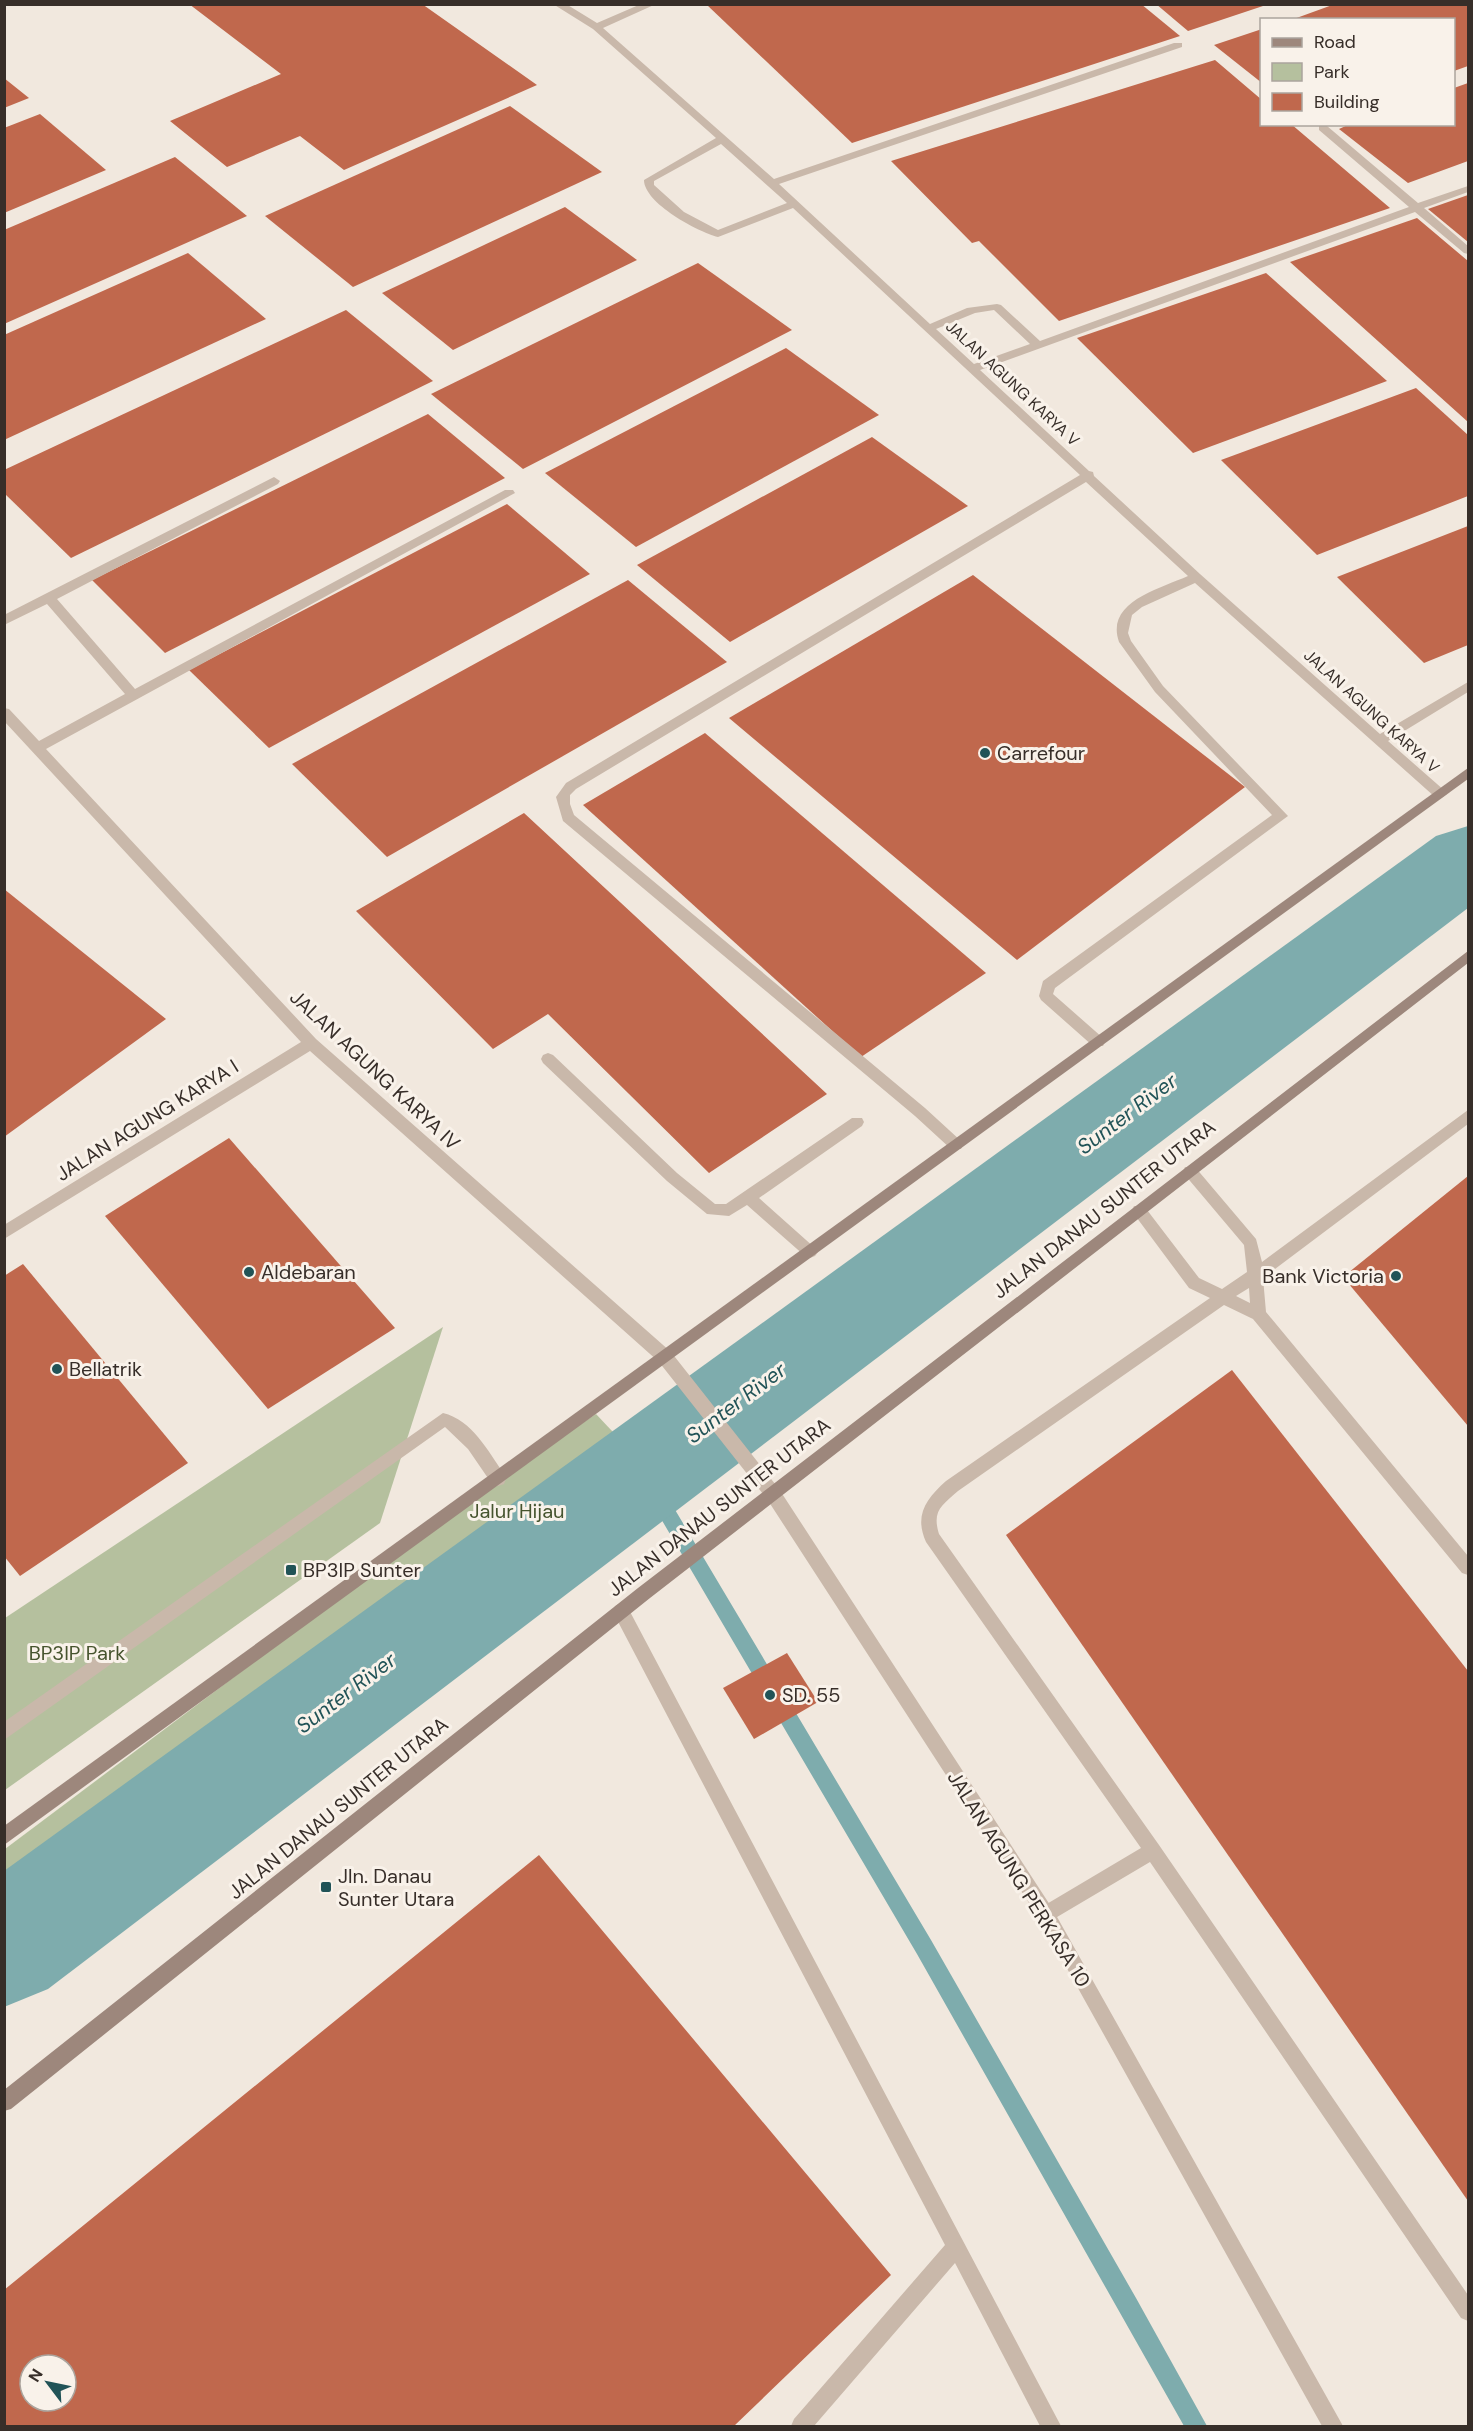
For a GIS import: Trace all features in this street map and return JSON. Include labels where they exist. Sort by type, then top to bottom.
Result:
[{"type":"main road","points":[[4,1838],[1468,773]]},
{"type":"main road","name":"JALAN DANAU SUNTER UTARA","points":[[4,2102],[621,1611],[1468,956]]},
{"type":"street","name":"JALAN AGUNG KARYA V","points":[[558,4],[596,27],[772,183],[1089,475],[1196,577],[1440,794]]},
{"type":"street","points":[[596,27],[651,4]]},
{"type":"street","points":[[772,183],[1178,45]]},
{"type":"street","points":[[1323,128],[1468,251]]},
{"type":"street","points":[[722,139],[649,180],[649,185],[658,199],[707,231],[718,234],[794,204]]},
{"type":"street","points":[[972,369],[1468,189]]},
{"type":"street","points":[[929,328],[978,309],[997,307],[1002,309],[1038,345]]},
{"type":"street","points":[[956,1145],[920,1112],[568,818],[561,799],[564,791],[571,786],[1089,475]]},
{"type":"street","points":[[4,621],[274,481]]},
{"type":"street","points":[[38,747],[509,493]]},
{"type":"street","points":[[1098,1042],[1046,996],[1048,985],[1281,816],[1159,689],[1125,642],[1122,633],[1126,613],[1138,604],[1196,577]]},
{"type":"street","points":[[50,599],[134,696]]},
{"type":"street","points":[[1380,740],[1468,686]]},
{"type":"street","name":"JALAN AGUNG KARYA IV","points":[[4,712],[311,1043],[665,1357]]},
{"type":"street","name":"JALAN AGUNG KARYA I","points":[[4,1233],[311,1043]]},
{"type":"street","points":[[548,1059],[672,1178],[711,1210],[729,1210],[857,1122]]},
{"type":"street","points":[[1468,1116],[1255,1275],[952,1486],[930,1506],[926,1520],[932,1537],[1153,1851],[1468,2310]]},
{"type":"street","points":[[1190,1171],[1251,1243],[1258,1314]]},
{"type":"street","points":[[748,1197],[810,1252]]},
{"type":"street","points":[[1140,1210],[1194,1283],[1258,1314],[1468,1568]]},
{"type":"street","name":"JALAN AGUNG PERKASA 10","points":[[665,1357],[773,1494],[1046,1914],[1333,2427]]},
{"type":"street","points":[[4,1732],[443,1420],[448,1420],[460,1430],[498,1479]]},
{"type":"street","points":[[621,1611],[1051,2427]]},
{"type":"street","points":[[1046,1914],[1153,1851]]},
{"type":"street","points":[[801,2427],[956,2248]]},
{"type":"green space","name":"BP3IP Park","points":[[443,1327],[380,1523],[5,1790],[5,1618]]},
{"type":"green space","name":"Jalur Hijau","points":[[596,1414],[643,1464],[5,1934],[5,1849],[498,1479]]},
{"type":"building","points":[[189,4],[422,4],[537,85],[344,170],[300,136],[227,167],[170,121],[281,74]]},
{"type":"building","points":[[1141,4],[1180,36],[852,143],[707,5]]},
{"type":"building","points":[[1156,4],[1266,4],[1266,5],[1188,31]]},
{"type":"building","points":[[1335,4],[1468,4],[1468,66],[1455,71],[1455,18],[1296,18]]},
{"type":"building","points":[[1260,30],[1260,81],[1214,45]]},
{"type":"building","points":[[1215,60],[1260,98],[1260,126],[1293,126],[1390,208],[1059,321],[979,241],[972,243],[891,161]]},
{"type":"building","points":[[4,78],[29,98],[4,108]]},
{"type":"building","points":[[1468,83],[1468,161],[1408,183],[1339,129],[1346,126],[1455,126],[1455,88]]},
{"type":"building","points":[[510,106],[602,172],[353,287],[265,216]]},
{"type":"building","points":[[40,114],[106,170],[4,213],[4,128]]},
{"type":"building","points":[[175,157],[247,216],[4,324],[4,230]]},
{"type":"building","points":[[1468,195],[1468,242],[1428,209]]},
{"type":"building","points":[[565,207],[637,260],[453,350],[382,293]]},
{"type":"building","points":[[1417,218],[1468,261],[1468,422],[1290,262]]},
{"type":"building","points":[[188,253],[266,319],[4,440],[4,335]]},
{"type":"building","points":[[698,263],[792,330],[523,469],[431,394]]},
{"type":"building","points":[[1266,273],[1387,381],[1193,453],[1077,338]]},
{"type":"building","points":[[346,310],[433,381],[71,558],[4,493],[4,470]]},
{"type":"building","points":[[786,348],[879,415],[636,547],[545,473]]},
{"type":"building","points":[[1416,388],[1468,435],[1468,496],[1317,555],[1221,460]]},
{"type":"building","points":[[428,414],[505,478],[165,653],[92,580]]},
{"type":"building","points":[[872,437],[968,506],[730,642],[637,565]]},
{"type":"building","points":[[507,504],[590,574],[269,748],[189,670]]},
{"type":"building","points":[[1468,526],[1468,645],[1424,663],[1337,577]]},
{"type":"building","name":"Carrefour","points":[[973,575],[1245,787],[1017,960],[729,718]]},
{"type":"building","points":[[628,580],[727,662],[387,857],[292,764]]},
{"type":"building","points":[[705,733],[986,973],[861,1057],[583,805]]},
{"type":"building","points":[[524,813],[827,1094],[709,1173],[548,1014],[493,1049],[356,911]]},
{"type":"building","points":[[4,889],[166,1019],[4,1137]]},
{"type":"building","name":"Aldebaran","points":[[229,1138],[395,1328],[268,1409],[105,1216]]},
{"type":"building","points":[[1468,1176],[1468,1426],[1343,1277]]},
{"type":"building","name":"Bellatrik","points":[[23,1264],[188,1463],[20,1576],[4,1556],[4,1276]]},
{"type":"building","points":[[1232,1370],[1468,1671],[1468,2201],[1006,1535]]},
{"type":"building","name":"SD. 55","points":[[787,1653],[818,1702],[754,1739],[723,1688]]},
{"type":"building","points":[[539,1855],[891,2275],[734,2426],[4,2426],[4,2290]]},
{"type":"waterway","name":"Sunter River","points":[[4,1946],[1468,860]]},
{"type":"waterway","points":[[643,1472],[924,1947],[1196,2426]]},
{"type":"place","name":"Carrefour","points":[[985,753]]},
{"type":"place","name":"Aldebaran","points":[[249,1272]]},
{"type":"place","name":"Bank Victoria","points":[[1396,1276]]},
{"type":"place","name":"Bellatrik","points":[[57,1369]]},
{"type":"place","name":"BP3IP Sunter","points":[[291,1570]]},
{"type":"place","name":"SD. 55","points":[[770,1695]]},
{"type":"place","name":"Jln. Danau Sunter Utara","points":[[326,1887]]}]
